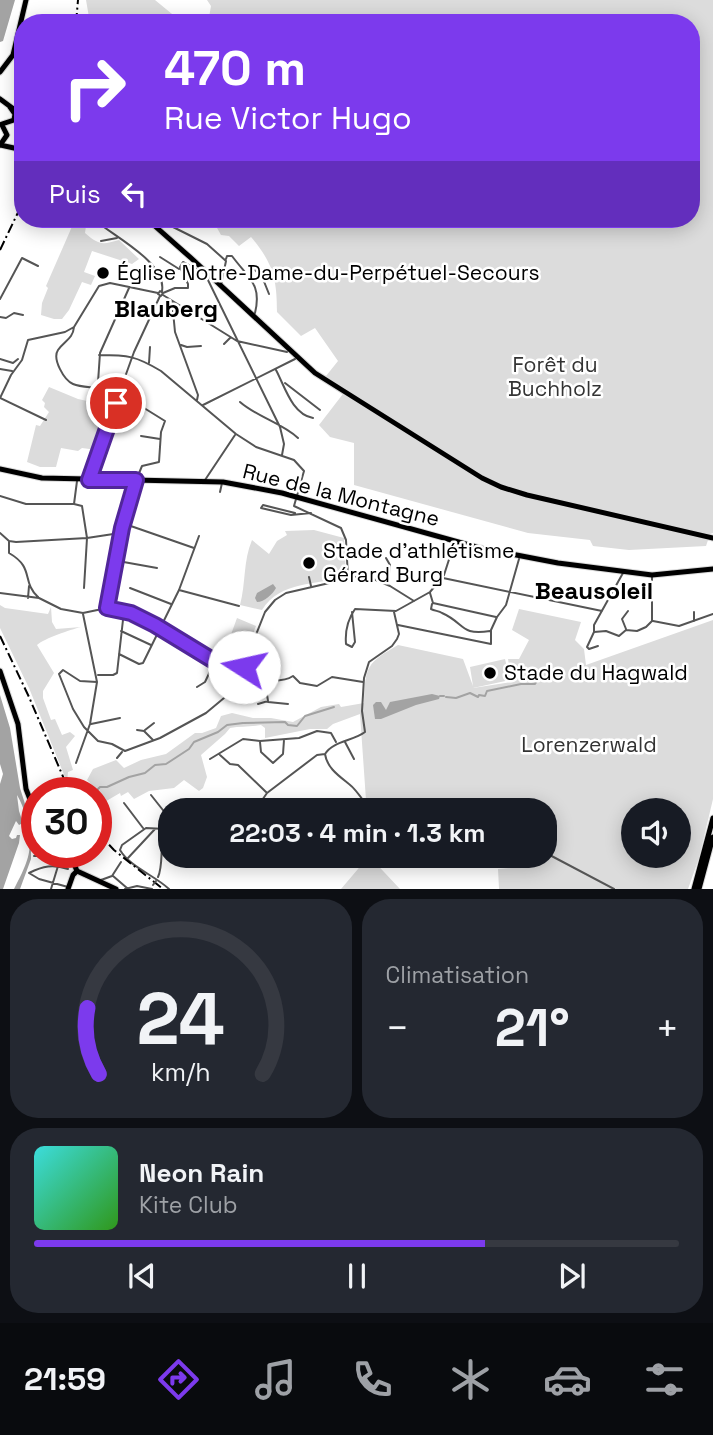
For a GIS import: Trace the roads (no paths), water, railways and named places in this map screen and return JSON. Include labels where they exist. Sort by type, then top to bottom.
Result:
[{"type":"main road","points":[[0,72],[14,51]]},
{"type":"main road","points":[[0,99],[13,107]]},
{"type":"main road","points":[[0,99],[14,114]]},
{"type":"main road","points":[[1,124],[11,146],[14,147]]},
{"type":"main road","points":[[0,145],[14,124]]},
{"type":"main road","points":[[158,228],[321,375],[482,478],[501,487],[713,539]]},
{"type":"main road","name":"Rue de la Montagne","points":[[0,469],[38,478],[223,482],[296,497],[519,556],[652,575],[713,569]]},
{"type":"main road","points":[[0,671],[20,730],[25,777]]},
{"type":"main road","points":[[697,889],[713,818]]},
{"type":"main road","points":[[697,889],[713,836]]},
{"type":"main road","points":[[68,888],[73,870],[116,889]]},
{"type":"street","points":[[89,480],[133,356],[161,294],[162,279],[158,271],[106,228]]},
{"type":"street","points":[[177,228],[207,244],[226,261]]},
{"type":"street","points":[[101,241],[118,237]]},
{"type":"street","points":[[220,285],[228,256],[233,256],[258,293],[254,315]]},
{"type":"street","points":[[160,257],[180,269],[188,285],[188,288],[178,288],[161,294]]},
{"type":"street","points":[[0,299],[22,258],[38,266]]},
{"type":"street","points":[[180,269],[183,262],[200,272],[207,272],[206,278],[280,427],[284,444],[282,456]]},
{"type":"street","points":[[252,267],[263,279],[268,294]]},
{"type":"street","points":[[250,279],[263,279]]},
{"type":"street","points":[[97,388],[70,383],[57,360],[57,351],[71,338],[74,327],[99,286],[110,283],[161,294],[237,341],[290,349]]},
{"type":"street","points":[[97,397],[99,355],[129,287]]},
{"type":"street","points":[[173,300],[173,319],[198,395],[197,401]]},
{"type":"street","points":[[0,317],[6,318],[14,313],[23,315]]},
{"type":"street","points":[[46,420],[0,398],[22,360],[26,341],[65,332],[74,327]]},
{"type":"street","points":[[224,344],[232,332]]},
{"type":"street","points":[[180,345],[201,346]]},
{"type":"street","points":[[149,363],[150,347]]},
{"type":"street","points":[[99,355],[133,356],[149,363],[236,434],[256,447],[294,460],[302,468],[303,476],[294,504],[296,508],[311,513],[343,531],[348,578]]},
{"type":"street","points":[[202,406],[299,356]]},
{"type":"street","points":[[0,359],[13,363],[19,359]]},
{"type":"street","points":[[0,369],[13,372]]},
{"type":"street","points":[[276,369],[295,407],[313,418]]},
{"type":"street","points":[[283,383],[320,410]]},
{"type":"street","points":[[107,608],[121,533],[136,480],[142,466],[159,461],[164,418],[119,395]]},
{"type":"street","points":[[240,402],[291,431],[298,438]]},
{"type":"street","points":[[204,481],[236,434]]},
{"type":"street","points":[[141,436],[161,439]]},
{"type":"street","points":[[74,505],[77,480]]},
{"type":"street","points":[[220,492],[223,482]]},
{"type":"street","points":[[0,496],[26,504],[82,506],[87,538],[84,588]]},
{"type":"street","points":[[298,514],[291,515],[261,508],[263,505],[298,514],[311,513]]},
{"type":"street","points":[[124,523],[194,548]]},
{"type":"street","points":[[0,533],[9,541],[87,538],[121,533]]},
{"type":"street","points":[[119,654],[142,664],[179,590],[199,536]]},
{"type":"street","points":[[9,541],[7,550],[23,564],[29,576],[28,598]]},
{"type":"street","points":[[352,612],[362,608],[394,612],[430,592],[442,578],[455,541]]},
{"type":"street","points":[[397,625],[491,644],[491,631],[506,605],[519,556]]},
{"type":"street","points":[[386,558],[390,565],[387,584]]},
{"type":"street","points":[[117,561],[157,568]]},
{"type":"street","points":[[598,646],[589,649],[587,647],[594,632],[594,625],[624,572]]},
{"type":"street","points":[[117,758],[122,751],[154,741],[200,716],[224,698],[233,688],[237,673],[241,671],[270,605],[286,593],[364,575],[387,584],[414,601]]},
{"type":"street","points":[[594,632],[601,631],[618,636],[626,630],[637,631],[646,627],[652,621],[652,575]]},
{"type":"street","points":[[309,578],[311,586]]},
{"type":"street","points":[[442,578],[602,611]]},
{"type":"street","points":[[29,585],[39,598],[61,609],[83,613],[107,608],[124,611],[161,628],[214,662],[237,673]]},
{"type":"street","points":[[130,589],[172,604]]},
{"type":"street","points":[[179,590],[239,606]]},
{"type":"street","points":[[28,593],[33,592]]},
{"type":"street","points":[[430,592],[433,603],[431,609],[443,613],[469,632],[491,631]]},
{"type":"street","points":[[0,593],[39,598]]},
{"type":"street","points":[[433,603],[497,617]]},
{"type":"street","points":[[97,675],[116,675],[124,611]]},
{"type":"street","points":[[626,630],[622,619],[628,611]]},
{"type":"street","points":[[352,612],[355,642],[348,647],[345,640],[352,612]]},
{"type":"street","points":[[264,798],[317,755],[325,754],[336,744],[362,735],[366,729],[362,711],[363,682],[369,662],[395,643],[399,634],[394,612]]},
{"type":"street","points":[[694,612],[694,622]]},
{"type":"street","points":[[76,763],[88,732],[97,682],[83,613]]},
{"type":"street","points":[[652,621],[675,626],[713,614]]},
{"type":"street","points":[[121,631],[152,646]]},
{"type":"street","points":[[198,687],[205,682],[214,662]]},
{"type":"street","points":[[97,682],[80,681],[63,670],[59,674],[73,709],[88,732],[98,741],[116,745],[122,751]]},
{"type":"street","points":[[241,671],[245,677],[265,681],[271,678],[285,680],[293,676],[300,683],[317,686],[332,677],[363,682]]},
{"type":"street","points":[[265,681],[268,701]]},
{"type":"street","points":[[258,704],[268,701],[273,704],[288,704]]},
{"type":"street","points":[[90,724],[120,718]]},
{"type":"street","points":[[144,731],[154,723]]},
{"type":"street","points":[[137,730],[144,731],[154,741]]},
{"type":"street","points":[[210,759],[240,740],[299,738],[324,731],[331,733],[336,744]]},
{"type":"street","points":[[247,734],[247,740]]},
{"type":"street","points":[[260,741],[261,752],[273,763],[283,754],[284,739]]},
{"type":"street","points":[[345,742],[354,759]]},
{"type":"street","points":[[219,754],[230,764],[238,765],[267,793]]},
{"type":"street","points":[[325,754],[326,760],[340,779],[351,784],[361,798]]},
{"type":"street","points":[[150,795],[158,805]]},
{"type":"street","points":[[124,803],[144,829]]},
{"type":"street","points":[[156,828],[144,829],[120,847],[120,852],[169,889]]},
{"type":"street","points":[[128,859],[156,828]]},
{"type":"street","points":[[557,859],[614,889]]},
{"type":"street","points":[[100,881],[112,876],[121,862]]},
{"type":"street","points":[[38,868],[29,873],[68,888]]},
{"type":"street","points":[[51,889],[58,868]]},
{"type":"street","points":[[66,868],[73,870]]},
{"type":"street","points":[[112,876],[126,888],[152,888],[162,868]]},
{"type":"waterway","points":[[446,697],[456,698],[470,693],[478,697],[485,696],[487,691],[535,684],[538,679]]},
{"type":"waterway","points":[[244,723],[285,722],[297,726],[305,716],[334,707]]},
{"type":"waterway","points":[[112,785],[145,773],[155,765],[166,764],[189,749],[194,742],[218,732],[227,725],[243,723]]},
{"type":"railway","points":[[77,14],[78,0]]},
{"type":"railway","points":[[0,250],[14,221]]},
{"type":"railway","points":[[0,636],[63,777]]},
{"type":"railway","points":[[112,848],[163,889]]},
{"type":"place","name":"Église Notre-Dame-du-Perpétuel-Secours","points":[[103,273]]},
{"type":"place","name":"Stade d'athlétisme Gérard Burg","points":[[309,563]]},
{"type":"place","name":"Stade du Hagwald","points":[[490,673]]},
{"type":"district","name":"Blauberg","points":[[166,309]]},
{"type":"district","name":"Beausoleil","points":[[594,591]]},
{"type":"park label","name":"Forêt du Buchholz","points":[[555,377]]},
{"type":"park label","name":"Lorenzerwald","points":[[589,745]]}]
